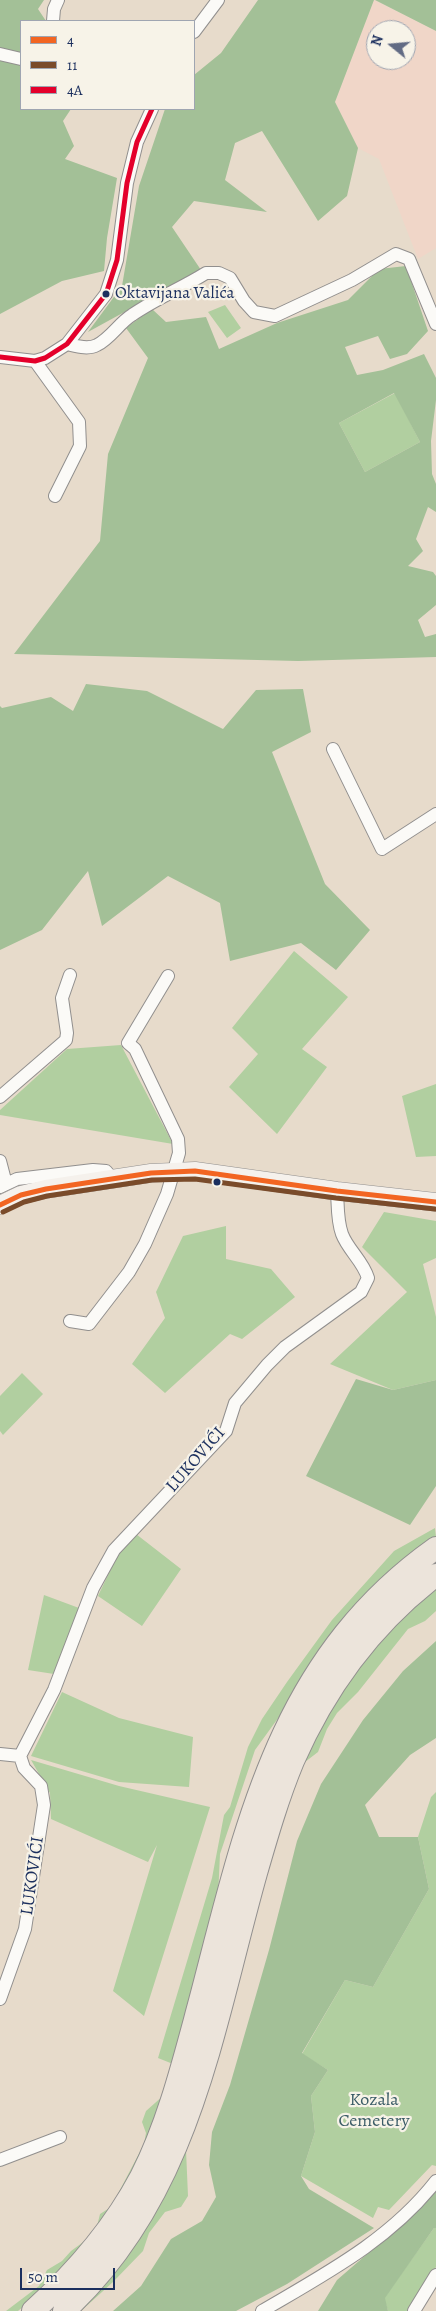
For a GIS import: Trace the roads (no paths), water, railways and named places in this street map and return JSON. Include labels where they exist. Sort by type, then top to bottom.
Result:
[{"type":"highway","points":[[33,2311],[71,2274],[110,2227],[141,2176],[154,2148],[170,2106],[251,1816],[282,1734],[304,1692],[339,1641],[384,1592],[436,1548]]},
{"type":"highway","points":[[64,2311],[95,2280],[130,2235],[149,2205],[180,2140],[202,2070],[273,1816],[305,1736],[335,1684],[368,1640],[407,1599],[436,1575]]},
{"type":"main road","points":[[0,1205],[21,1195],[172,1171],[222,1174],[337,1192],[436,1202]]},
{"type":"street","points":[[54,20],[54,9],[58,0]]},
{"type":"street","points":[[195,31],[218,0]]},
{"type":"street","points":[[0,54],[20,59]]},
{"type":"street","points":[[0,357],[35,361],[45,358],[67,344],[98,307],[106,294],[117,260],[127,183],[137,142],[152,110]]},
{"type":"street","points":[[67,344],[81,347],[95,346],[107,338],[132,315],[206,273],[219,272],[230,278],[244,302],[254,312],[275,316],[352,280],[396,254],[409,259],[436,324]]},
{"type":"street","points":[[35,361],[79,422],[80,446],[55,496]]},
{"type":"street","points":[[333,749],[382,849],[436,814]]},
{"type":"street","points":[[0,1097],[66,1040],[67,1033],[62,998],[70,975]]},
{"type":"street","points":[[70,1321],[89,1324],[129,1272],[158,1216],[179,1153],[178,1139],[135,1049],[128,1043],[168,976]]},
{"type":"street","points":[[0,1161],[3,1185],[17,1179],[93,1170],[103,1170],[113,1179]]},
{"type":"street","name":"LUKOVIĆI","points":[[0,1999],[25,1929],[44,1806],[41,1786],[24,1768],[20,1756],[54,1690],[93,1588],[114,1550],[226,1431],[234,1403],[267,1365],[285,1347],[361,1292],[368,1278],[364,1267],[342,1235],[338,1214],[337,1192]]},
{"type":"street","points":[[0,1754],[20,1756]]},
{"type":"street","points":[[0,2160],[60,2137]]},
{"type":"street","points":[[262,2311],[318,2278],[390,2230],[411,2212],[436,2181]]},
{"type":"street","points":[[414,2311],[436,2275]]},
{"type":"place","name":"Oktavijana Valića","points":[[106,294]]},
{"type":"park label","name":"Kozala Cemetery","points":[[374,2111]]}]
